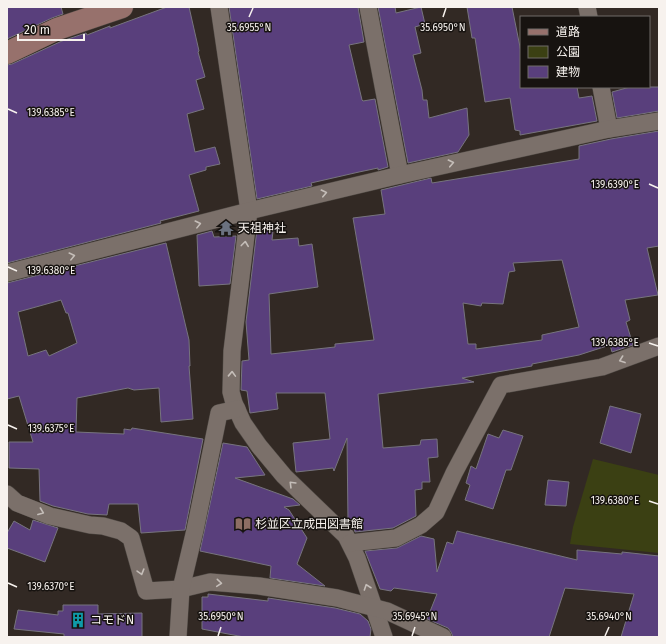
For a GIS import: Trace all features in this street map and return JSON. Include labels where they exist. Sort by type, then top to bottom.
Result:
[{"type":"main road","points":[[7,53],[57,28],[122,7]]},
{"type":"street","points":[[219,7],[249,211],[232,351],[231,392],[243,423],[259,446],[310,503],[346,536],[357,558],[384,637]]},
{"type":"street","points":[[368,7],[400,175]]},
{"type":"street","points":[[601,88],[609,129]]},
{"type":"street","points":[[7,273],[249,211],[400,175],[609,129],[659,121]]},
{"type":"street","points":[[350,544],[396,538],[421,526],[436,512],[454,473],[500,385],[602,367],[659,346]]},
{"type":"street","points":[[178,637],[181,589],[195,530],[219,413],[237,409]]},
{"type":"street","points":[[7,494],[17,503],[50,516],[121,531],[131,538],[146,591],[181,589],[210,582],[259,586],[337,598],[386,611],[443,637]]},
{"type":"green space","points":[[593,459],[659,475],[659,553],[570,544],[573,527]]},
{"type":"building","points":[[7,7],[61,7],[63,14],[7,39]]},
{"type":"building","points":[[167,7],[189,7],[198,52],[205,77],[196,80],[204,109],[187,114],[195,152],[215,147],[220,164],[206,167],[206,170],[189,175],[199,211],[160,221],[161,223],[7,263],[7,65],[62,41],[86,33],[87,35],[110,26],[110,28]]},
{"type":"building","points":[[229,7],[358,7],[364,42],[349,45],[362,100],[375,99],[388,167],[311,183],[312,186],[257,199]]},
{"type":"building","points":[[378,7],[395,7],[396,13],[421,7],[425,24],[415,27],[421,53],[413,55],[423,100],[427,100],[429,118],[467,108],[469,135],[458,152],[408,163]]},
{"type":"building","points":[[467,7],[512,7],[520,47],[520,88],[577,88],[579,98],[592,96],[597,121],[520,135],[520,131],[515,130],[510,98],[485,102],[475,38],[472,38]]},
{"type":"building","points":[[659,87],[659,111],[617,118],[612,92],[626,88]]},
{"type":"building","points":[[659,131],[659,246],[647,248],[658,295],[625,300],[630,320],[626,322],[633,345],[612,352],[610,345],[579,355],[532,364],[532,366],[462,378],[474,382],[378,394],[383,448],[420,445],[421,440],[437,439],[438,457],[428,458],[430,482],[422,482],[422,489],[415,490],[416,516],[393,528],[355,532],[353,524],[348,522],[347,438],[334,471],[333,468],[296,472],[293,443],[330,439],[325,393],[276,393],[278,409],[250,413],[247,391],[241,390],[242,361],[249,360],[246,322],[257,229],[273,231],[272,240],[298,238],[299,246],[312,244],[318,287],[269,294],[271,354],[335,347],[335,344],[374,340],[353,218],[385,214],[381,190],[431,178],[432,183],[579,159],[579,146]],"holes":[[[562,260],[579,327],[542,335],[542,340],[476,349],[476,344],[468,344],[463,303],[481,306],[482,303],[503,304],[509,272],[515,271],[513,263]]]},
{"type":"building","points":[[212,231],[214,237],[236,236],[230,284],[199,286],[197,235]]},
{"type":"building","points":[[166,243],[189,340],[189,366],[193,419],[161,422],[159,388],[134,390],[128,388],[77,398],[76,432],[124,434],[124,429],[131,430],[132,428],[203,439],[185,530],[141,533],[138,504],[109,504],[107,515],[88,514],[53,506],[40,501],[39,469],[9,468],[9,442],[33,442],[19,396],[7,399],[7,283]],"holes":[[[61,300],[66,313],[68,313],[77,343],[49,356],[46,350],[28,356],[18,312]]]},
{"type":"building","points":[[610,406],[641,414],[631,453],[600,443]]},
{"type":"building","points":[[503,430],[523,436],[511,470],[506,470],[493,509],[465,500],[470,485],[466,483],[471,466],[476,469],[488,434],[499,438]]},
{"type":"building","points":[[223,443],[247,447],[265,475],[235,478],[293,499],[300,505],[284,507],[289,510],[307,538],[297,564],[325,586],[270,578],[271,566],[200,551]]},
{"type":"building","points":[[548,480],[569,482],[566,506],[545,505]]},
{"type":"building","points":[[33,520],[58,528],[45,562],[7,548],[7,533],[14,521],[30,530]]},
{"type":"building","points":[[457,531],[577,560],[577,550],[622,554],[622,552],[659,556],[659,637],[621,637],[634,594],[565,588],[549,637],[453,637],[448,628],[427,619],[437,594],[394,588],[391,591],[380,589],[365,551],[397,548],[421,536],[434,539],[437,572],[447,542],[453,544]]},
{"type":"building","points":[[208,594],[268,601],[268,598],[335,608],[360,614],[368,621],[371,629],[370,637],[244,637],[202,629],[202,597],[208,597]]},
{"type":"building","points":[[63,605],[98,605],[98,614],[142,613],[142,637],[64,637],[64,634],[14,629],[18,610],[58,615],[58,611],[63,611]]},
{"type":"place","name":"天祖神社","points":[[226,228]]},
{"type":"place","name":"杉並区立成田図書館","points":[[243,524]]},
{"type":"place","name":"コモドN","points":[[78,620]]}]
